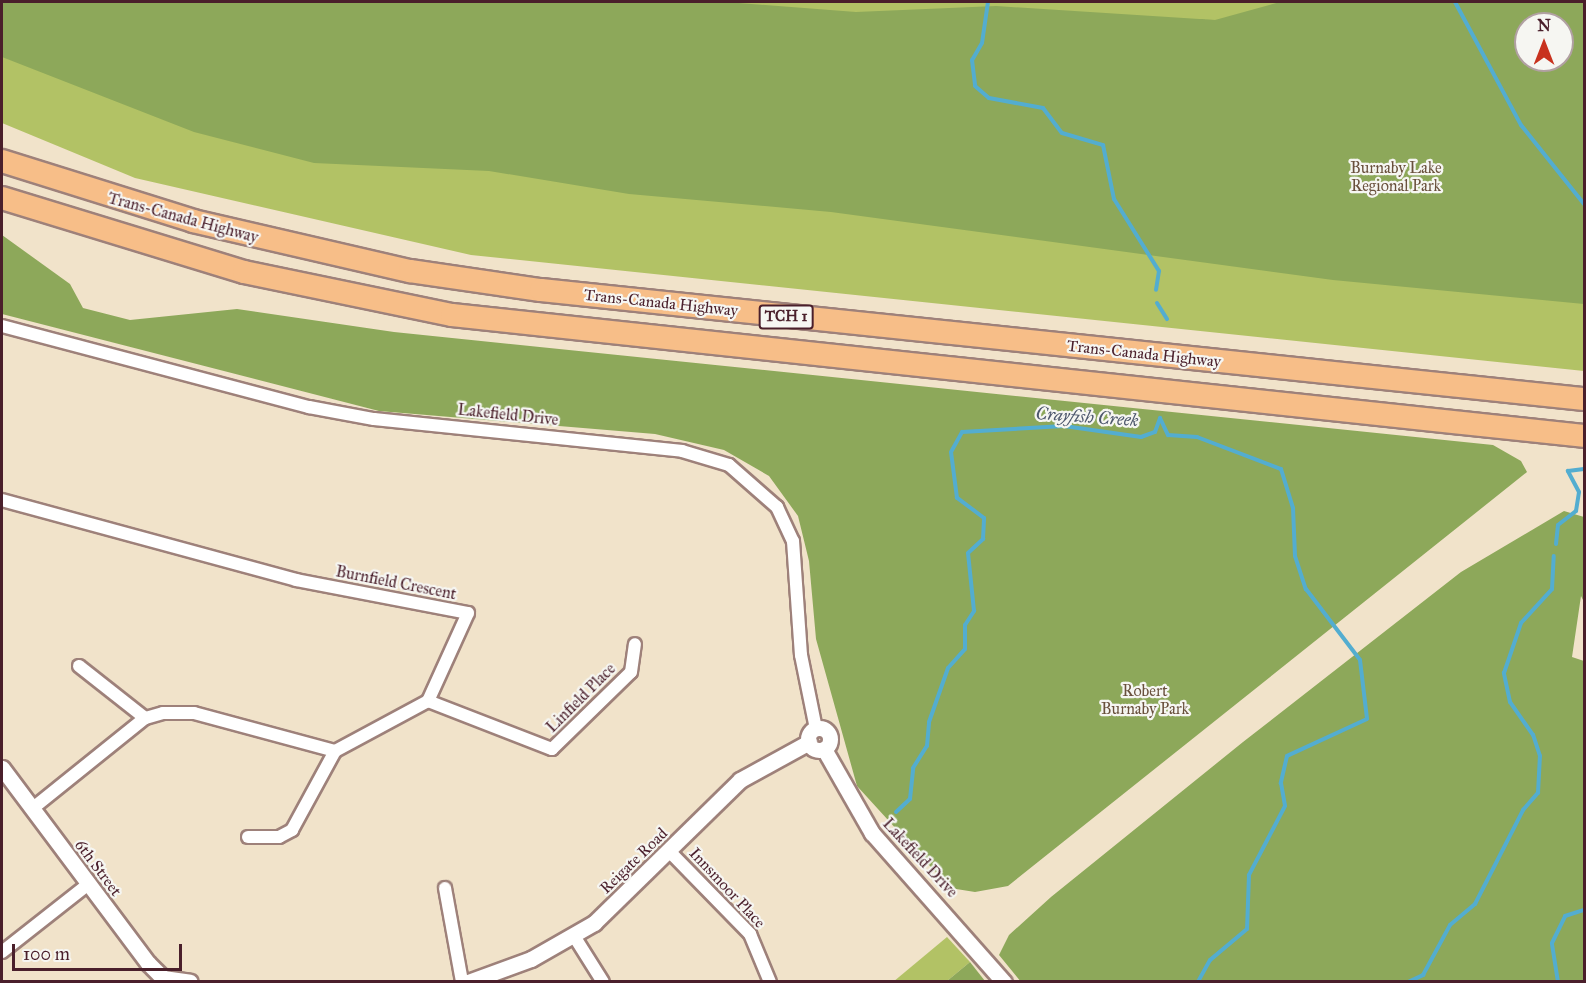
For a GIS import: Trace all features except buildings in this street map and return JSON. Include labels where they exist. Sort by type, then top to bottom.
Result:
[{"type":"highway","name":"Trans-Canada Highway","points":[[2,161],[95,194],[262,240],[540,291],[1584,399]]},
{"type":"highway","name":"Trans-Canada Highway","points":[[2,198],[244,272],[452,315],[1584,436]]},
{"type":"street","name":"Lakefield Drive","points":[[2,326],[309,407],[374,419],[682,452],[729,465],[777,507],[793,541],[801,655],[812,735],[824,748],[865,825],[1004,981]]},
{"type":"street","name":"Burnfield Crescent","points":[[2,500],[296,580],[468,613],[428,701]]},
{"type":"street","name":"Linfield Place","points":[[428,701],[552,749],[631,672],[635,644]]},
{"type":"street","points":[[79,666],[145,718]]},
{"type":"street","points":[[248,837],[279,837],[292,830],[335,751],[428,701]]},
{"type":"street","points":[[33,808],[145,718],[194,713],[335,751]]},
{"type":"street","name":"Reigate Road","points":[[468,981],[531,959],[574,936],[670,852],[740,780],[812,735]]},
{"type":"street","name":"6th Street","points":[[2,768],[87,885],[160,976],[173,981]]},
{"type":"street","name":"Innsmoor Place","points":[[670,852],[750,934],[770,981]]},
{"type":"street","points":[[2,952],[87,885]]},
{"type":"street","points":[[445,888],[462,981]]},
{"type":"street","points":[[574,936],[603,981]]},
{"type":"street","points":[[173,981],[190,981]]},
{"type":"green space","name":"Burnaby Lake Regional Park","points":[[2,2],[1584,2],[1584,371],[471,255],[135,178],[2,123]]},
{"type":"green space","name":"Burnaby Lake Regional Park","points":[[2,2],[726,2],[856,12],[996,6],[1215,20],[1280,2],[1584,2],[1584,304],[1333,280],[831,212],[629,194],[489,171],[314,163],[194,132],[2,57]]},
{"type":"green space","name":"Robert Burnaby Park","points":[[2,235],[70,284],[83,308],[130,320],[237,309],[394,332],[1493,445],[1521,461],[1527,472],[1008,886],[975,892],[950,888],[857,786],[816,639],[809,561],[798,516],[769,476],[724,450],[655,434],[379,411],[2,314]]},
{"type":"green space","points":[[1564,511],[1584,517],[1584,602],[1581,596],[1572,657],[1584,661],[1584,981],[1021,982],[999,955],[1009,935],[1051,897],[1243,742],[1461,572]]},
{"type":"green space","points":[[947,937],[970,962],[947,981],[893,982]]},
{"type":"green space","points":[[970,962],[985,981],[947,981]]},
{"type":"waterway","name":"Crayfish Creek","points":[[988,2],[982,43],[972,60],[975,86],[989,98],[1043,108],[1062,133],[1103,145],[1114,199],[1159,271],[1156,290]]},
{"type":"waterway","points":[[1455,2],[1521,125],[1584,204]]},
{"type":"waterway","name":"Crayfish Creek","points":[[1157,303],[1167,319]]},
{"type":"waterway","points":[[1160,418],[1168,435],[1197,437],[1281,469],[1293,508],[1295,556],[1306,589],[1360,660],[1367,719],[1287,756],[1281,783],[1285,806],[1249,875],[1247,929],[1210,960],[1198,982]]},
{"type":"waterway","name":"Crayfish Creek","points":[[896,812],[910,799],[913,768],[927,746],[929,722],[948,668],[965,649],[965,625],[974,611],[968,553],[983,539],[984,518],[957,498],[951,452],[962,432],[1064,426],[1141,437],[1155,432],[1160,418]]},
{"type":"waterway","points":[[1556,544],[1558,525],[1576,511],[1579,492],[1568,471],[1584,469]]},
{"type":"waterway","points":[[1408,982],[1423,975],[1450,925],[1475,904],[1523,810],[1538,793],[1540,756],[1533,735],[1510,702],[1504,673],[1521,623],[1552,589],[1554,556]]},
{"type":"waterway","points":[[1558,982],[1552,943],[1565,916],[1584,910]]}]
